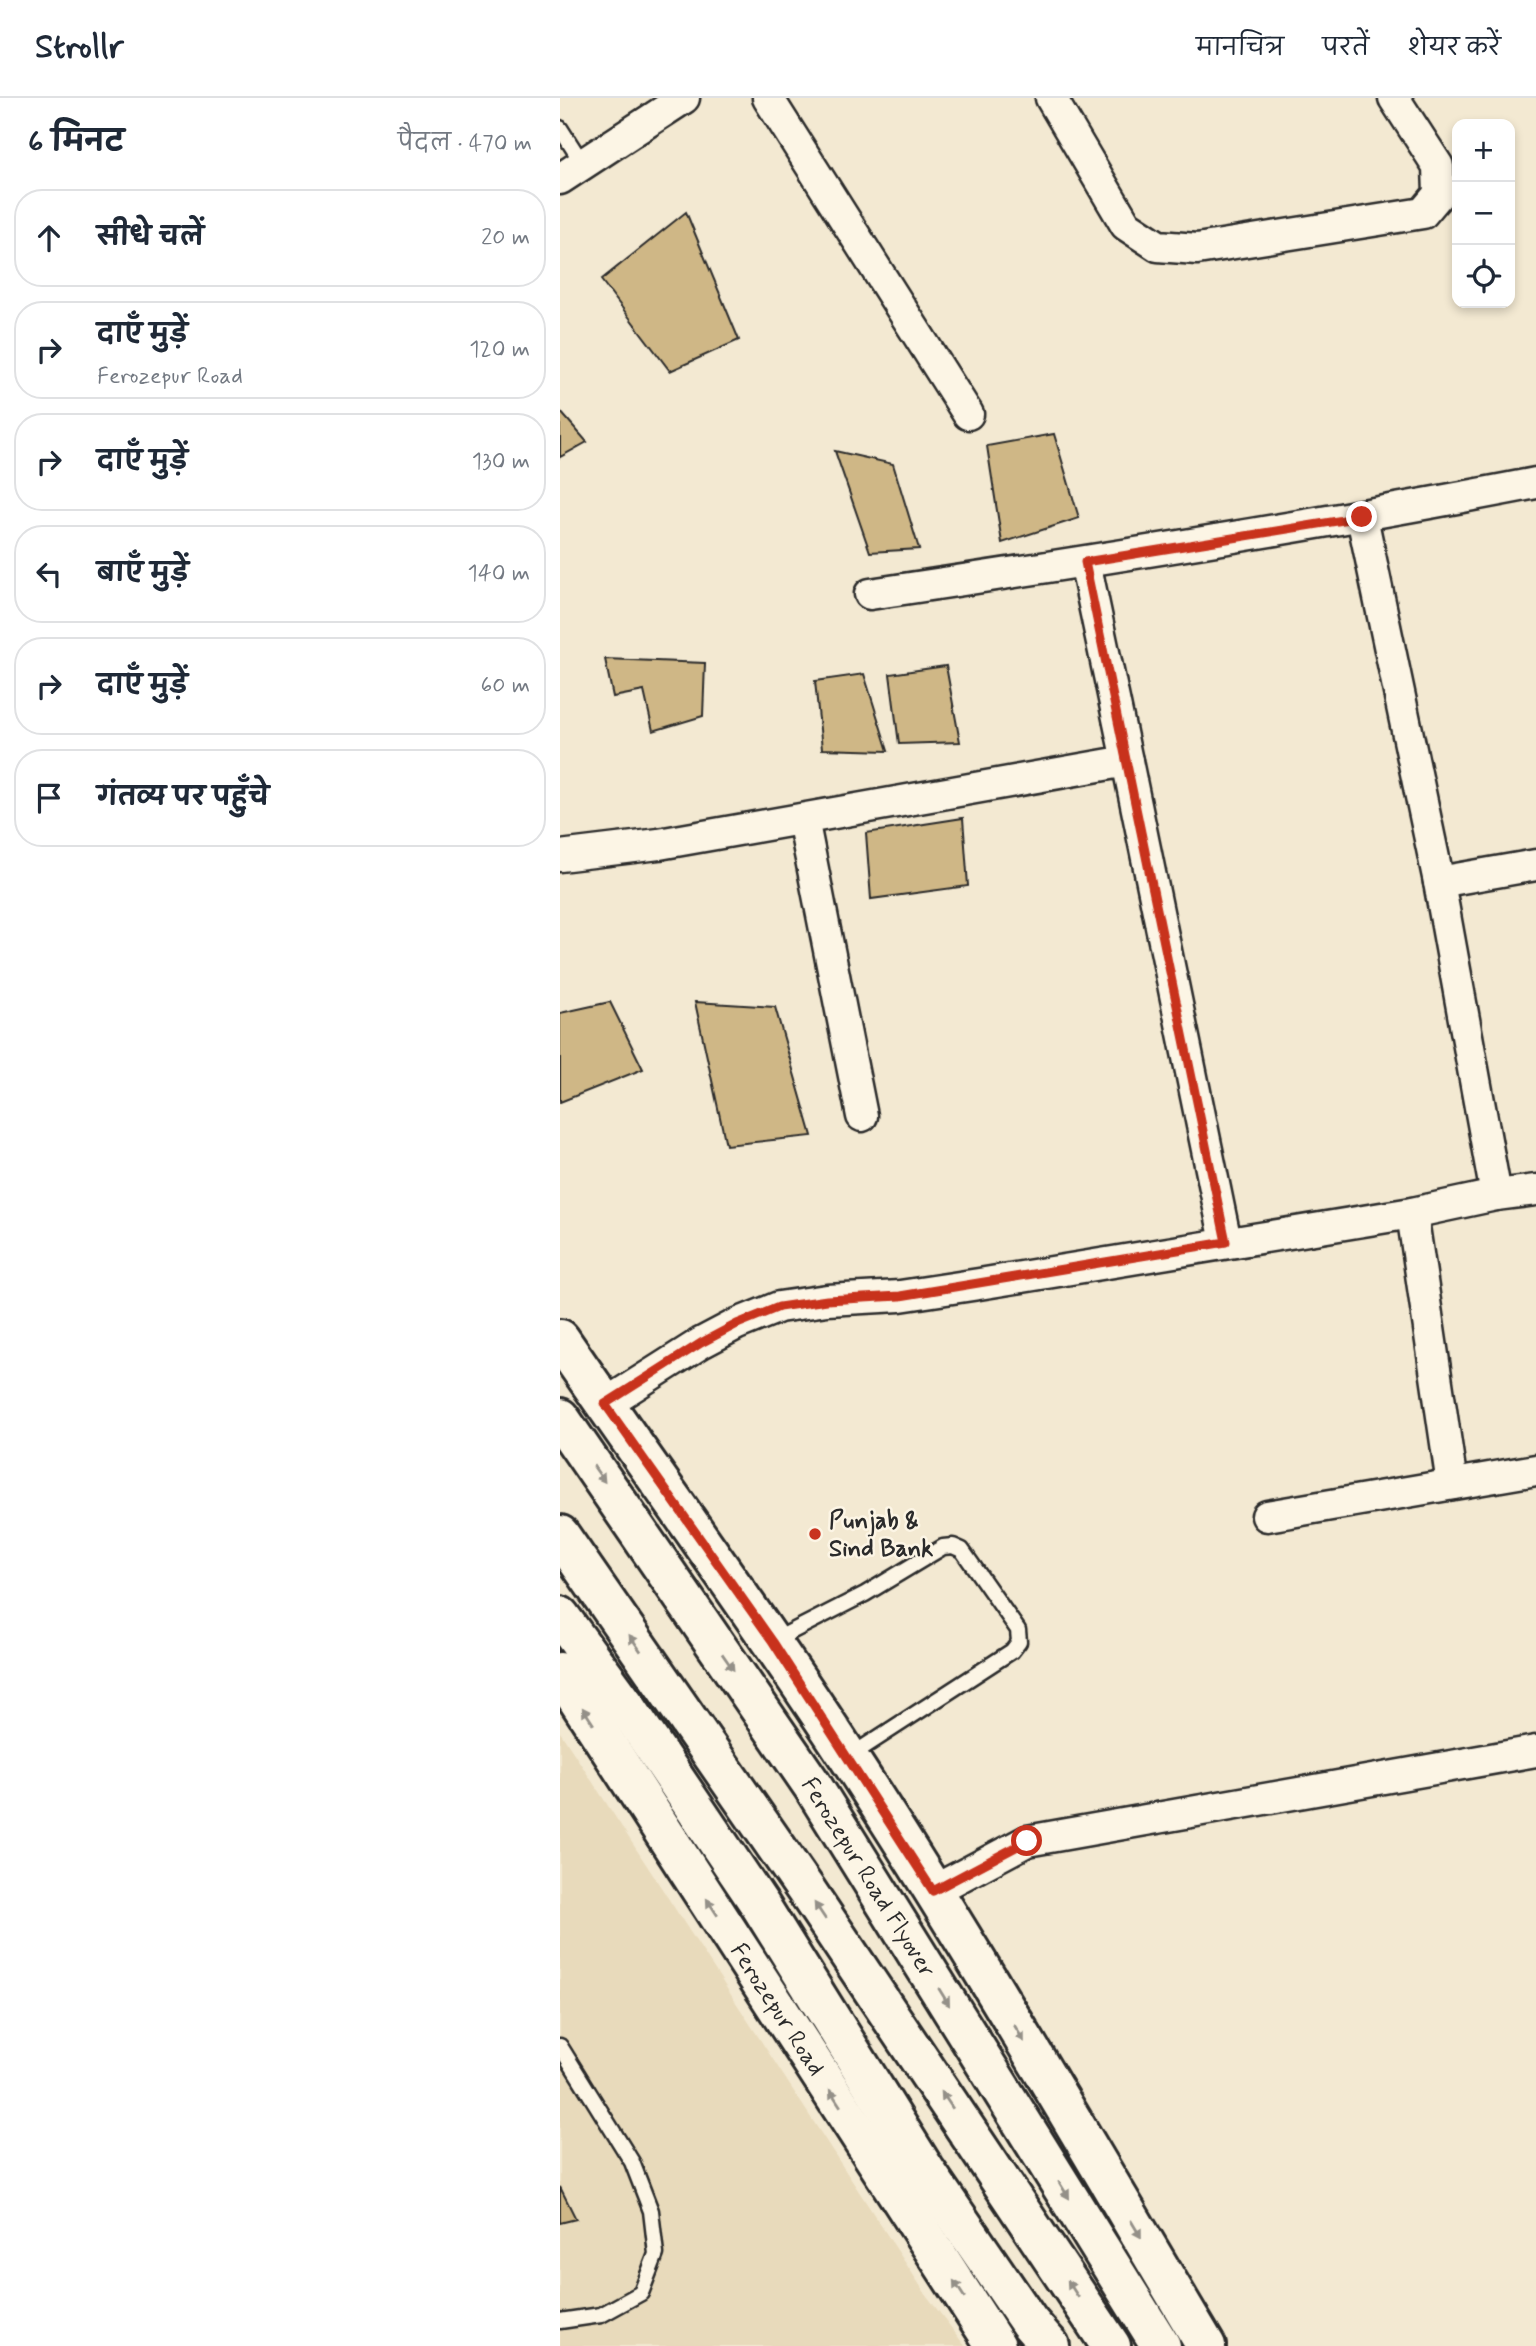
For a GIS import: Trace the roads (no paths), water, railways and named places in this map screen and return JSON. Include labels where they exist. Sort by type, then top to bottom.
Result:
[{"type":"main road","points":[[560,1339],[773,1642],[848,1757],[933,1891],[1206,2346]]},
{"type":"main road","name":"Ferozepur Road Flyover","points":[[560,1418],[812,1785],[1161,2346]]},
{"type":"main road","points":[[560,1535],[806,1890],[1111,2346]]},
{"type":"main road","points":[[560,1616],[628,1709],[760,1905],[925,2170],[1029,2322],[1050,2346]]},
{"type":"main road","name":"Ferozepur Road","points":[[560,1672],[996,2346]]},
{"type":"street","points":[[572,171],[684,98]]},
{"type":"street","points":[[768,98],[968,414]]},
{"type":"street","points":[[1051,98],[1126,225],[1158,246],[1197,249],[1423,213],[1439,194],[1438,166],[1394,98]]},
{"type":"street","points":[[870,594],[1362,517],[1536,483]]},
{"type":"street","points":[[1362,517],[1439,882],[1496,1195]]},
{"type":"street","points":[[1085,562],[1226,1242]]},
{"type":"street","points":[[560,856],[659,845],[1127,761]]},
{"type":"street","points":[[803,818],[862,1116]]},
{"type":"street","points":[[1439,882],[1536,865]]},
{"type":"street","points":[[605,1404],[701,1343],[737,1324],[779,1307],[827,1300],[900,1296],[1412,1213],[1496,1195],[1536,1190]]},
{"type":"street","points":[[1412,1213],[1452,1484]]},
{"type":"street","points":[[1267,1516],[1536,1470]]},
{"type":"street","points":[[933,1891],[1027,1841],[1536,1751]]},
{"type":"lane","points":[[560,128],[572,171]]},
{"type":"lane","points":[[773,1642],[865,1594],[943,1548],[953,1546],[961,1550],[1018,1630],[1019,1642],[1012,1651],[848,1757]]},
{"type":"lane","points":[[560,2046],[632,2162],[651,2211],[656,2254],[641,2293],[600,2315],[560,2320]]},
{"type":"place","name":"Punjab & Sind Bank","points":[[815,1534]]}]
